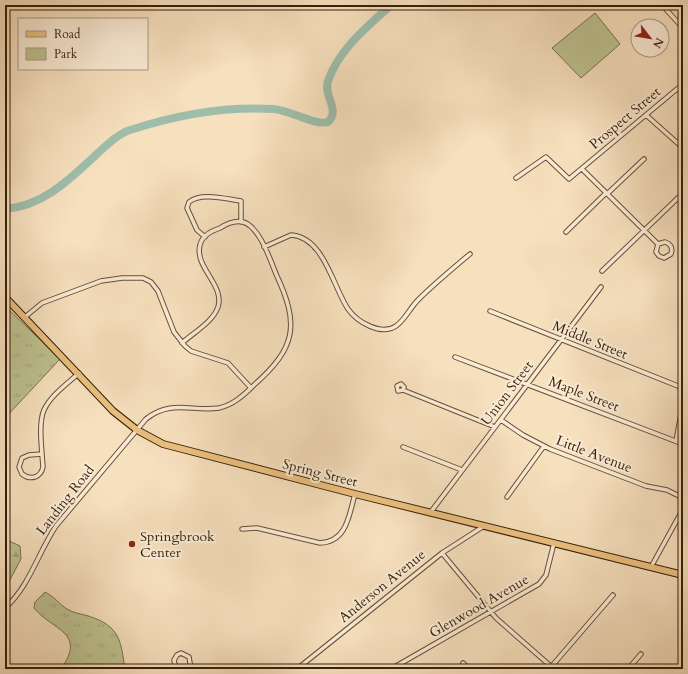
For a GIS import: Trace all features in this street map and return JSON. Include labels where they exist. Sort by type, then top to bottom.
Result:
[{"type":"main road","name":"Spring Street","points":[[5,297],[113,411],[137,430],[163,444],[430,513],[683,575]]},
{"type":"street","points":[[662,5],[683,28]]},
{"type":"street","name":"Prospect Street","points":[[516,178],[546,157],[569,179],[582,170],[683,84]]},
{"type":"street","points":[[646,115],[683,148]]},
{"type":"street","points":[[566,232],[644,160]]},
{"type":"street","points":[[582,170],[658,244]]},
{"type":"street","points":[[602,271],[683,193]]},
{"type":"street","points":[[182,343],[209,320],[218,307],[217,292],[200,255],[200,243],[212,231],[229,224],[241,222],[241,201],[203,197],[195,198],[189,202],[187,208],[197,230],[205,237]]},
{"type":"street","name":"Landing Road","points":[[5,608],[19,593],[47,539],[56,526],[151,415],[163,409],[182,407],[218,408],[232,403],[271,370],[281,358],[288,343],[291,327],[290,311],[283,287],[255,230],[241,222]]},
{"type":"street","points":[[264,247],[291,235],[302,238],[323,257],[350,311],[372,327],[380,330],[397,325],[419,299],[470,254]]},
{"type":"street","points":[[663,242],[670,244],[672,249],[671,254],[664,258],[659,256],[656,252],[658,244],[663,242]]},
{"type":"street","points":[[24,317],[42,303],[101,281],[139,277],[147,280],[156,288],[174,332],[182,343],[191,351],[228,363],[251,388]]},
{"type":"street","name":"Union Street","points":[[430,513],[601,287]]},
{"type":"street","name":"Middle Street","points":[[490,311],[683,388]]},
{"type":"street","name":"Maple Street","points":[[455,357],[683,444]]},
{"type":"street","points":[[42,454],[29,454],[22,458],[19,467],[22,474],[29,478],[38,475],[42,469],[42,454],[42,419],[44,411],[51,399],[79,374]]},
{"type":"street","points":[[404,390],[495,427]]},
{"type":"street","points":[[676,441],[683,403]]},
{"type":"street","name":"Little Avenue","points":[[501,420],[544,446],[646,486],[667,490],[683,498]]},
{"type":"street","points":[[506,497],[544,446]]},
{"type":"street","points":[[404,447],[462,470]]},
{"type":"street","points":[[242,529],[257,528],[320,543],[330,542],[338,537],[346,528],[355,494]]},
{"type":"street","points":[[651,567],[683,510]]},
{"type":"street","name":"Anderson Avenue","points":[[297,669],[442,553],[484,526]]},
{"type":"street","name":"Glenwood Avenue","points":[[391,669],[492,613],[542,581],[546,574],[554,543]]},
{"type":"street","points":[[442,553],[501,623],[552,668],[612,595]]},
{"type":"street","points":[[179,669],[175,665],[174,660],[177,654],[182,653],[188,656],[191,669]]},
{"type":"street","points":[[628,669],[641,654]]},
{"type":"street","points":[[463,663],[469,669]]},
{"type":"green space","points":[[595,13],[620,44],[581,78],[552,48]]},
{"type":"green space","points":[[5,306],[60,359],[5,418]]},
{"type":"green space","points":[[5,539],[20,546],[21,559],[5,589]]},
{"type":"green space","points":[[45,592],[70,611],[94,618],[110,627],[115,632],[121,645],[125,669],[61,669],[68,657],[70,647],[69,640],[64,633],[34,608],[35,602]]},
{"type":"waterway","points":[[5,209],[19,207],[44,197],[78,172],[117,137],[130,130],[165,120],[218,110],[255,108],[280,110],[316,122],[328,122],[333,113],[327,87],[333,69],[346,49],[363,30],[391,5]]},
{"type":"place","name":"Springbrook Center","points":[[132,544]]}]
